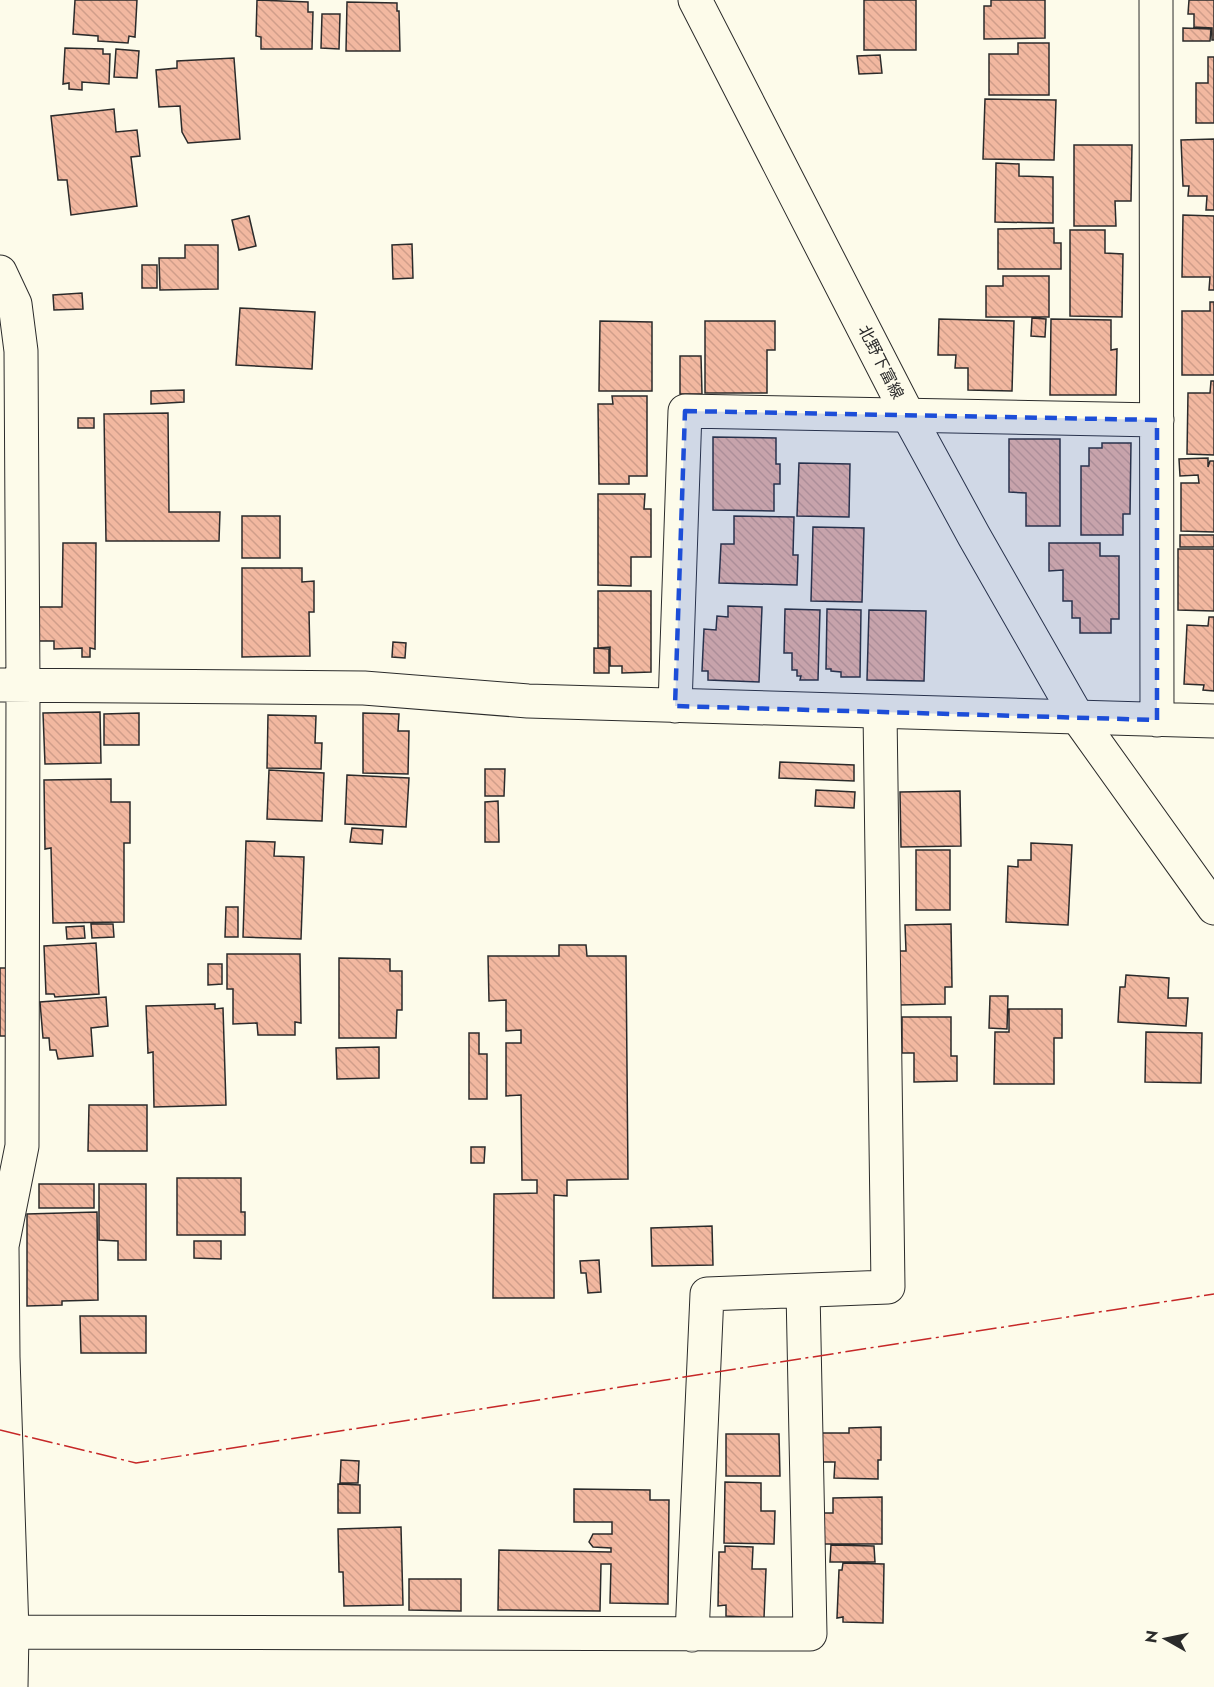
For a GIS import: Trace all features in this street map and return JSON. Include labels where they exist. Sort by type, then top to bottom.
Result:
[{"type":"street","name":"北野下富線","points":[[695,0],[908,415],[1078,718],[1214,908]]},
{"type":"street","points":[[1156,0],[1157,720]]},
{"type":"street","points":[[0,272],[15,304],[21,351],[12,685],[22,1146],[2,1246],[3,1356],[12,1632],[11,1687]]},
{"type":"street","points":[[675,706],[685,411],[1157,420]]},
{"type":"street","points":[[12,685],[364,688],[528,701],[1214,721]]},
{"type":"street","points":[[692,1635],[707,1294],[888,1287],[880,712]]},
{"type":"street","points":[[12,1632],[810,1635],[803,1291]]},
{"type":"highlighted area","points":[[685,411],[1157,420],[1157,720],[675,706]]},
{"type":"building","points":[[75,0],[137,0],[135,37],[129,36],[128,43],[98,41],[98,36],[73,34]]},
{"type":"building","points":[[257,0],[308,2],[308,12],[313,12],[312,49],[261,49],[261,37],[256,36]]},
{"type":"building","points":[[864,0],[916,0],[916,50],[864,50]]},
{"type":"building","points":[[991,0],[1045,0],[1045,38],[984,39],[984,6],[991,6]]},
{"type":"building","points":[[1189,0],[1214,0],[1214,40],[1212,40],[1212,28],[1194,27],[1194,14],[1188,14]]},
{"type":"building","points":[[347,2],[397,3],[400,51],[346,51]]},
{"type":"building","points":[[322,14],[340,14],[339,49],[321,48]]},
{"type":"building","points":[[1183,28],[1211,29],[1210,41],[1183,41]]},
{"type":"building","points":[[1018,43],[1049,43],[1049,95],[989,95],[989,54],[1018,54]]},
{"type":"building","points":[[65,48],[103,49],[103,54],[110,54],[109,84],[82,82],[82,90],[69,89],[69,83],[63,84]]},
{"type":"building","points":[[116,49],[139,51],[137,78],[114,77]]},
{"type":"building","points":[[880,55],[882,73],[859,74],[857,56]]},
{"type":"building","points":[[1208,57],[1214,57],[1214,123],[1196,123],[1196,83],[1208,83]]},
{"type":"building","points":[[234,58],[240,139],[188,143],[182,132],[180,106],[159,107],[156,70],[177,68],[177,61]]},
{"type":"building","points":[[985,99],[1056,100],[1054,160],[983,159]]},
{"type":"building","points":[[114,109],[116,132],[137,130],[140,156],[131,157],[137,206],[71,215],[67,180],[58,180],[51,116]]},
{"type":"building","points":[[1214,139],[1214,210],[1206,210],[1207,196],[1188,196],[1189,186],[1183,186],[1181,140]]},
{"type":"building","points":[[1074,145],[1132,145],[1131,201],[1115,201],[1116,226],[1074,226]]},
{"type":"building","points":[[996,163],[1019,164],[1019,176],[1053,177],[1053,223],[995,222]]},
{"type":"building","points":[[1183,215],[1214,216],[1214,290],[1209,290],[1210,277],[1182,277]]},
{"type":"building","points":[[249,216],[256,246],[239,250],[232,220]]},
{"type":"building","points":[[1054,228],[1054,243],[1061,243],[1061,269],[998,269],[998,229]]},
{"type":"building","points":[[1070,230],[1105,230],[1105,253],[1123,254],[1122,317],[1070,316]]},
{"type":"building","points":[[412,244],[413,278],[393,279],[392,245]]},
{"type":"building","points":[[185,245],[218,245],[218,289],[160,290],[159,258],[185,258]]},
{"type":"building","points":[[142,265],[157,265],[157,288],[142,288]]},
{"type":"building","points":[[1003,276],[1049,276],[1049,317],[986,317],[986,286],[1003,286]]},
{"type":"building","points":[[82,293],[83,309],[54,310],[53,295]]},
{"type":"building","points":[[1210,302],[1214,302],[1214,375],[1182,375],[1182,311],[1210,311]]},
{"type":"building","points":[[240,308],[315,312],[312,369],[236,365]]},
{"type":"building","points":[[1032,318],[1046,319],[1045,337],[1031,336]]},
{"type":"building","points":[[939,319],[1014,321],[1012,391],[968,390],[968,368],[955,368],[956,355],[938,355]]},
{"type":"building","points":[[1051,319],[1111,320],[1111,350],[1117,349],[1116,395],[1050,395]]},
{"type":"building","points":[[600,321],[652,322],[652,391],[599,391]]},
{"type":"building","points":[[705,321],[775,321],[775,350],[767,350],[767,393],[705,393]]},
{"type":"building","points":[[680,356],[701,356],[702,394],[680,394]]},
{"type":"building","points":[[1211,381],[1214,381],[1214,455],[1187,454],[1188,393],[1210,393]]},
{"type":"building","points":[[184,390],[184,402],[151,404],[151,391]]},
{"type":"building","points":[[612,396],[647,396],[647,476],[629,476],[629,484],[599,484],[598,404],[613,404]]},
{"type":"building","points":[[168,413],[169,512],[220,512],[219,541],[106,541],[104,414]]},
{"type":"building","points":[[78,418],[94,418],[94,428],[78,428]]},
{"type":"building","points":[[713,437],[776,438],[776,464],[780,464],[780,484],[774,484],[774,511],[713,510]]},
{"type":"building","points":[[1009,439],[1060,439],[1060,526],[1026,526],[1026,493],[1009,492]]},
{"type":"building","points":[[1102,443],[1131,443],[1130,514],[1123,514],[1123,535],[1081,535],[1081,466],[1089,466],[1089,448],[1102,448]]},
{"type":"building","points":[[1208,458],[1208,467],[1210,461],[1214,461],[1214,532],[1181,531],[1181,483],[1199,483],[1198,475],[1180,476],[1179,459]]},
{"type":"building","points":[[799,463],[850,464],[849,517],[797,516]]},
{"type":"building","points":[[598,494],[645,494],[644,509],[651,509],[651,557],[631,557],[631,586],[598,585]]},
{"type":"building","points":[[242,516],[280,516],[280,558],[242,558]]},
{"type":"building","points":[[734,516],[794,517],[793,555],[798,555],[797,585],[719,583],[721,544],[734,544]]},
{"type":"building","points":[[813,527],[864,528],[862,602],[811,601]]},
{"type":"building","points":[[1180,535],[1214,535],[1214,547],[1180,547]]},
{"type":"building","points":[[63,543],[96,543],[95,649],[90,648],[90,657],[82,657],[82,648],[54,649],[54,641],[37,641],[38,607],[62,607]]},
{"type":"building","points":[[1049,543],[1100,543],[1100,556],[1119,556],[1119,619],[1111,619],[1111,633],[1080,633],[1080,618],[1072,618],[1072,601],[1063,601],[1063,570],[1049,571]]},
{"type":"building","points":[[1178,549],[1214,549],[1214,611],[1178,610]]},
{"type":"building","points":[[242,568],[302,568],[302,582],[314,581],[314,612],[309,612],[310,656],[242,657]]},
{"type":"building","points":[[598,591],[651,591],[651,672],[622,673],[622,666],[610,666],[610,647],[598,648]]},
{"type":"building","points":[[728,606],[762,607],[759,682],[708,680],[708,671],[702,671],[704,629],[716,630],[717,616],[728,617]]},
{"type":"building","points":[[785,609],[820,610],[818,680],[800,680],[801,676],[797,676],[797,670],[792,670],[792,653],[784,653]]},
{"type":"building","points":[[827,609],[861,610],[860,677],[841,677],[841,672],[826,669]]},
{"type":"building","points":[[869,610],[926,611],[924,681],[867,680]]},
{"type":"building","points":[[1209,617],[1214,617],[1214,691],[1203,690],[1204,685],[1184,684],[1187,625],[1208,626]]},
{"type":"building","points":[[393,642],[406,643],[405,658],[392,657]]},
{"type":"building","points":[[594,648],[609,649],[609,673],[594,673]]},
{"type":"building","points":[[100,712],[101,763],[45,764],[43,713]]},
{"type":"building","points":[[139,713],[139,745],[104,745],[104,714]]},
{"type":"building","points":[[363,713],[399,714],[398,731],[409,731],[408,774],[363,773]]},
{"type":"building","points":[[268,715],[316,716],[315,743],[322,743],[321,769],[267,768]]},
{"type":"building","points":[[780,762],[854,765],[854,781],[779,778]]},
{"type":"building","points":[[485,769],[505,769],[504,796],[485,796]]},
{"type":"building","points":[[269,770],[324,773],[322,821],[267,819]]},
{"type":"building","points":[[347,775],[409,778],[406,827],[345,824]]},
{"type":"building","points":[[111,779],[111,802],[130,802],[130,843],[124,843],[124,922],[53,923],[51,848],[45,849],[44,780]]},
{"type":"building","points":[[816,790],[855,792],[854,808],[815,806]]},
{"type":"building","points":[[960,791],[961,846],[901,847],[900,792]]},
{"type":"building","points":[[498,801],[499,842],[485,842],[485,802]]},
{"type":"building","points":[[352,828],[383,830],[382,844],[350,842]]},
{"type":"building","points":[[246,841],[275,842],[274,856],[304,857],[301,939],[243,937]]},
{"type":"building","points":[[1031,843],[1072,845],[1068,925],[1006,922],[1008,866],[1018,867],[1018,860],[1031,860]]},
{"type":"building","points":[[916,850],[950,850],[950,910],[916,910]]},
{"type":"building","points":[[226,907],[238,907],[238,937],[225,937]]},
{"type":"building","points":[[91,924],[113,924],[114,937],[92,938]]},
{"type":"building","points":[[951,924],[952,987],[945,987],[945,1004],[899,1005],[898,951],[906,951],[905,925]]},
{"type":"building","points":[[84,926],[85,938],[67,939],[66,927]]},
{"type":"building","points":[[96,943],[99,994],[55,997],[54,994],[46,994],[44,946]]},
{"type":"building","points":[[559,945],[586,945],[587,956],[626,956],[628,1179],[567,1180],[567,1196],[554,1195],[554,1298],[493,1298],[494,1194],[537,1193],[537,1180],[522,1180],[521,1095],[506,1096],[506,1043],[521,1043],[521,1030],[506,1031],[506,1000],[489,1001],[488,956],[559,956]]},
{"type":"building","points":[[227,954],[300,954],[301,1023],[295,1022],[295,1035],[258,1035],[257,1023],[233,1024],[233,989],[227,989]]},
{"type":"building","points":[[339,958],[390,959],[390,971],[402,971],[402,1010],[397,1010],[396,1038],[339,1038]]},
{"type":"building","points":[[208,964],[222,964],[222,984],[208,985]]},
{"type":"building","points":[[0,968],[6,968],[7,1036],[0,1036]]},
{"type":"building","points":[[1126,975],[1169,978],[1168,998],[1188,998],[1186,1026],[1118,1022],[1120,987],[1125,987]]},
{"type":"building","points":[[990,996],[1008,996],[1007,1029],[989,1028]]},
{"type":"building","points":[[106,997],[108,1026],[91,1028],[93,1056],[58,1059],[56,1050],[50,1050],[49,1038],[43,1038],[40,1002]]},
{"type":"building","points":[[215,1004],[215,1009],[223,1008],[226,1105],[154,1107],[153,1052],[148,1053],[146,1006]]},
{"type":"building","points":[[1009,1009],[1062,1009],[1062,1038],[1054,1038],[1054,1084],[994,1084],[995,1032],[1009,1032]]},
{"type":"building","points":[[902,1017],[951,1017],[951,1056],[957,1056],[957,1081],[914,1082],[914,1053],[902,1053]]},
{"type":"building","points":[[1146,1032],[1202,1033],[1201,1083],[1145,1082]]},
{"type":"building","points":[[469,1033],[479,1033],[479,1054],[487,1054],[487,1099],[469,1099]]},
{"type":"building","points":[[379,1047],[379,1078],[337,1079],[336,1048]]},
{"type":"building","points":[[89,1105],[147,1105],[147,1151],[88,1151]]},
{"type":"building","points":[[471,1147],[485,1147],[484,1163],[471,1163]]},
{"type":"building","points":[[177,1178],[241,1178],[241,1212],[245,1212],[245,1235],[177,1235]]},
{"type":"building","points":[[39,1184],[94,1184],[94,1208],[39,1208]]},
{"type":"building","points":[[99,1184],[146,1184],[146,1260],[118,1260],[118,1241],[99,1240]]},
{"type":"building","points":[[97,1212],[98,1300],[62,1301],[62,1305],[27,1306],[27,1214]]},
{"type":"building","points":[[712,1226],[713,1265],[652,1266],[651,1228]]},
{"type":"building","points":[[194,1241],[221,1241],[221,1259],[194,1258]]},
{"type":"building","points":[[599,1260],[601,1292],[588,1293],[586,1273],[581,1273],[580,1261]]},
{"type":"building","points":[[80,1316],[146,1316],[146,1353],[81,1353]]},
{"type":"building","points":[[881,1427],[881,1460],[878,1460],[878,1479],[834,1478],[835,1462],[821,1462],[821,1433],[849,1433],[849,1428]]},
{"type":"building","points":[[726,1434],[779,1434],[780,1476],[726,1476]]},
{"type":"building","points":[[341,1460],[359,1461],[358,1483],[340,1483]]},
{"type":"building","points":[[725,1482],[761,1483],[761,1511],[775,1511],[774,1544],[724,1543]]},
{"type":"building","points":[[338,1484],[360,1485],[360,1513],[338,1513]]},
{"type":"building","points":[[574,1489],[650,1490],[650,1500],[669,1500],[668,1604],[610,1603],[611,1564],[601,1564],[600,1611],[498,1610],[499,1550],[611,1552],[611,1548],[593,1547],[589,1542],[593,1534],[612,1534],[612,1522],[574,1522]]},
{"type":"building","points":[[882,1497],[882,1544],[823,1544],[823,1513],[833,1513],[833,1498]]},
{"type":"building","points":[[401,1527],[403,1605],[344,1606],[343,1572],[339,1572],[338,1529]]},
{"type":"building","points":[[831,1545],[874,1546],[875,1562],[830,1562]]},
{"type":"building","points":[[725,1546],[753,1547],[752,1569],[766,1569],[764,1618],[726,1616],[726,1605],[718,1606],[719,1552],[725,1552]]},
{"type":"building","points":[[843,1563],[884,1564],[883,1623],[843,1622],[843,1617],[837,1618],[839,1570],[842,1570]]},
{"type":"building","points":[[409,1579],[461,1579],[461,1611],[409,1610]]},
{"type":"power","points":[[0,1430],[136,1463],[1214,1294]]}]
